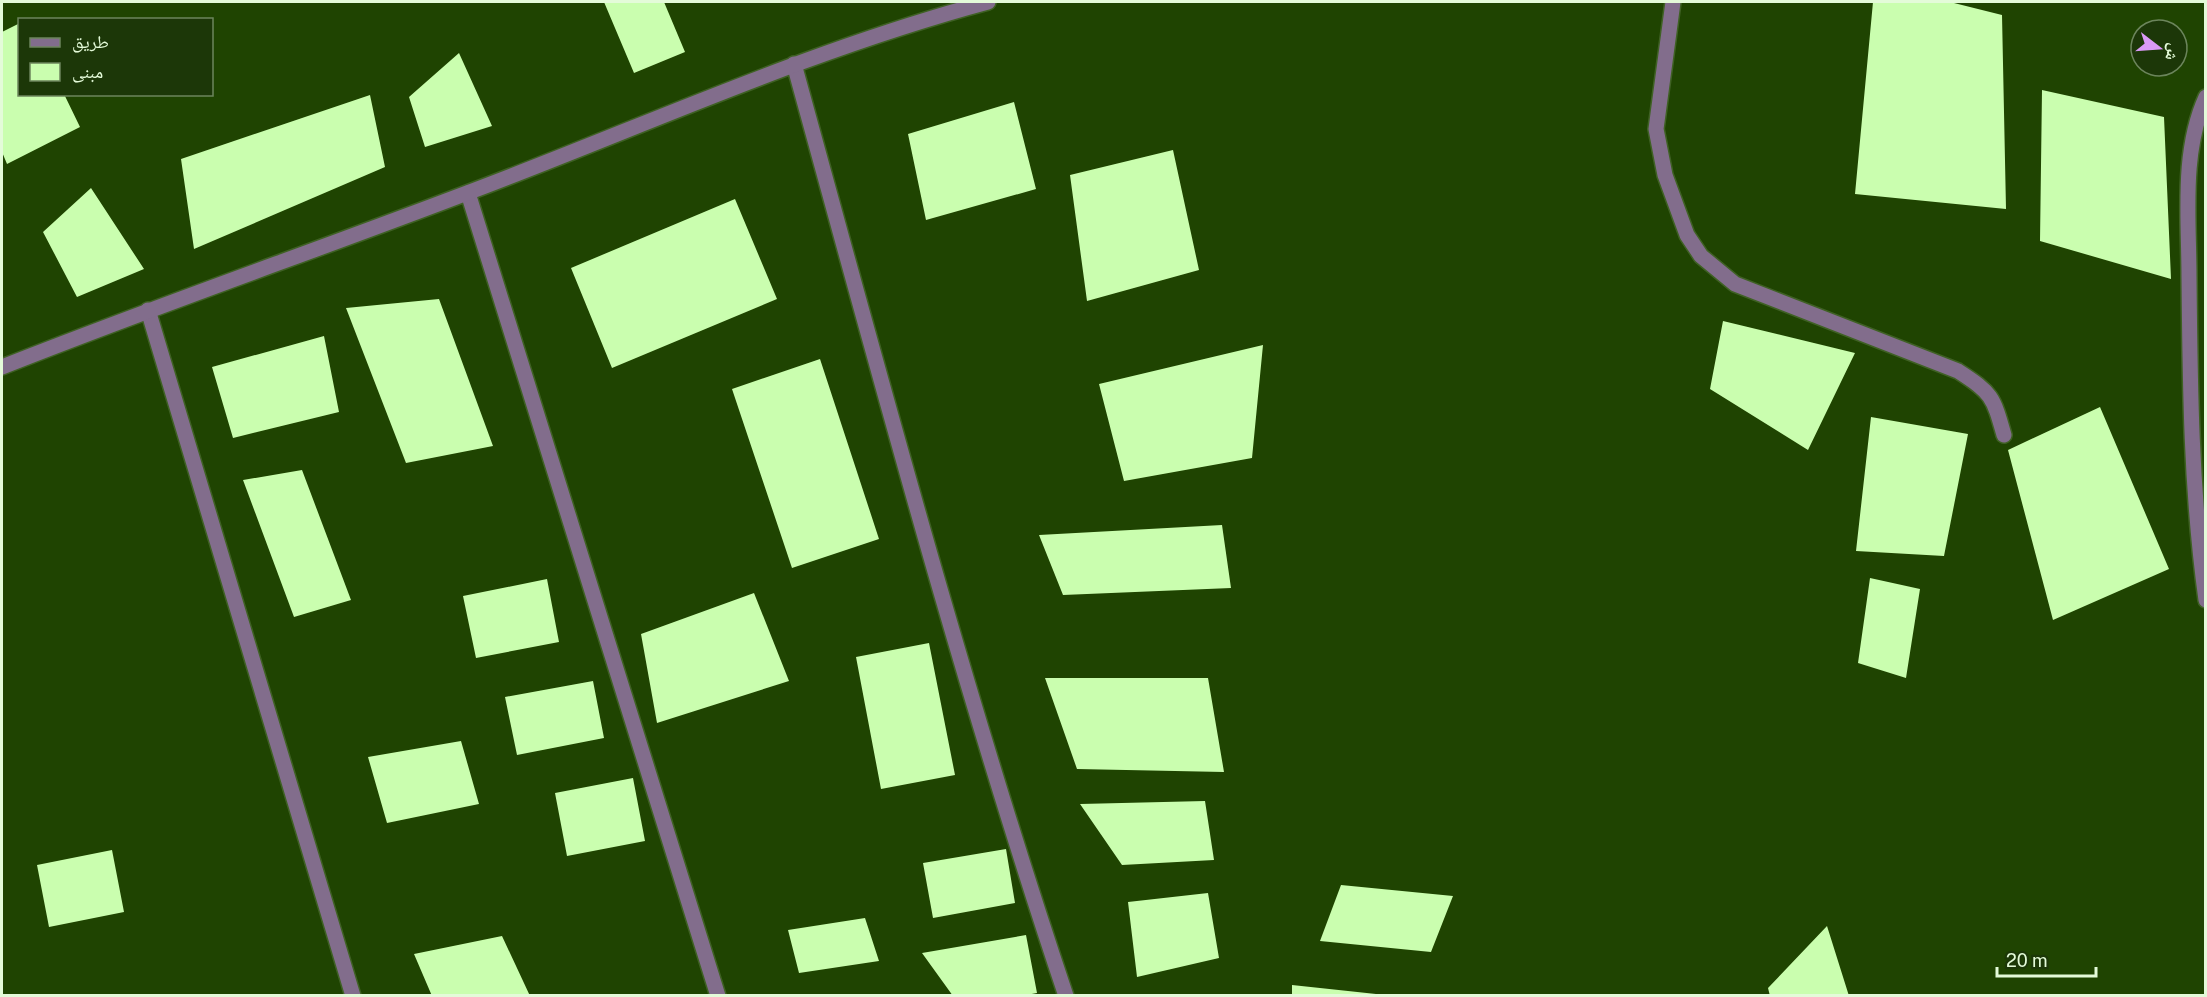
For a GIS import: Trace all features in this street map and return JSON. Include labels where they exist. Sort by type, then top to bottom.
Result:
[{"type":"street","points":[[2,366],[468,193],[794,64],[938,15],[988,2]]},
{"type":"street","points":[[1673,2],[1656,129],[1665,175],[1687,235],[1701,256],[1735,284],[1958,371],[1983,387],[1995,400],[2004,435]]},
{"type":"street","points":[[794,64],[925,535],[1034,900],[1066,996]]},
{"type":"street","points":[[2205,97],[2198,114],[2189,161],[2189,269],[2190,404],[2196,527],[2205,600]]},
{"type":"street","points":[[468,193],[718,996]]},
{"type":"street","points":[[148,310],[353,996]]},
{"type":"building","points":[[604,2],[664,2],[685,52],[634,73]]},
{"type":"building","points":[[1873,2],[1950,2],[2002,15],[2006,209],[1855,194]]},
{"type":"building","points":[[18,24],[18,96],[65,96],[80,127],[7,164],[2,152],[2,32]]},
{"type":"building","points":[[459,53],[492,126],[425,147],[409,97]]},
{"type":"building","points":[[2042,90],[2164,117],[2171,279],[2040,241]]},
{"type":"building","points":[[370,95],[385,167],[194,249],[181,159]]},
{"type":"building","points":[[1014,102],[1036,189],[926,220],[908,134]]},
{"type":"building","points":[[1173,150],[1199,270],[1087,301],[1070,175]]},
{"type":"building","points":[[91,188],[144,269],[77,297],[43,232]]},
{"type":"building","points":[[735,199],[777,299],[612,368],[571,268]]},
{"type":"building","points":[[439,299],[493,446],[406,463],[346,308]]},
{"type":"building","points":[[1723,321],[1855,353],[1808,450],[1710,389]]},
{"type":"building","points":[[324,336],[339,412],[233,438],[212,367]]},
{"type":"building","points":[[1263,345],[1252,458],[1124,481],[1099,384]]},
{"type":"building","points":[[820,359],[879,539],[792,568],[732,389]]},
{"type":"building","points":[[2100,407],[2169,569],[2053,620],[2008,450]]},
{"type":"building","points":[[1871,417],[1968,434],[1944,556],[1856,551]]},
{"type":"building","points":[[302,470],[351,600],[294,617],[243,480]]},
{"type":"building","points":[[1222,525],[1231,588],[1063,595],[1039,535]]},
{"type":"building","points":[[1870,578],[1920,589],[1906,678],[1858,663]]},
{"type":"building","points":[[547,579],[559,642],[476,658],[463,596]]},
{"type":"building","points":[[754,593],[789,681],[657,723],[641,634]]},
{"type":"building","points":[[929,643],[955,775],[881,789],[856,657]]},
{"type":"building","points":[[1045,678],[1208,678],[1224,772],[1077,769]]},
{"type":"building","points":[[593,681],[604,738],[517,755],[505,697]]},
{"type":"building","points":[[461,741],[479,804],[387,823],[368,757]]},
{"type":"building","points":[[633,778],[645,841],[567,856],[555,793]]},
{"type":"building","points":[[1205,801],[1214,860],[1122,865],[1080,804]]},
{"type":"building","points":[[1006,849],[1015,903],[933,918],[923,863]]},
{"type":"building","points":[[112,850],[124,912],[49,927],[37,865]]},
{"type":"building","points":[[1341,885],[1453,896],[1431,952],[1320,941]]},
{"type":"building","points":[[1208,893],[1219,958],[1137,977],[1128,902]]},
{"type":"building","points":[[865,918],[879,961],[799,973],[788,930]]},
{"type":"building","points":[[1827,926],[1849,996],[1770,996],[1768,988]]},
{"type":"building","points":[[1026,935],[1037,993],[1021,996],[953,996],[922,953]]},
{"type":"building","points":[[502,936],[530,996],[432,996],[414,954]]},
{"type":"building","points":[[1292,985],[1376,994],[1375,996],[1292,996]]}]
